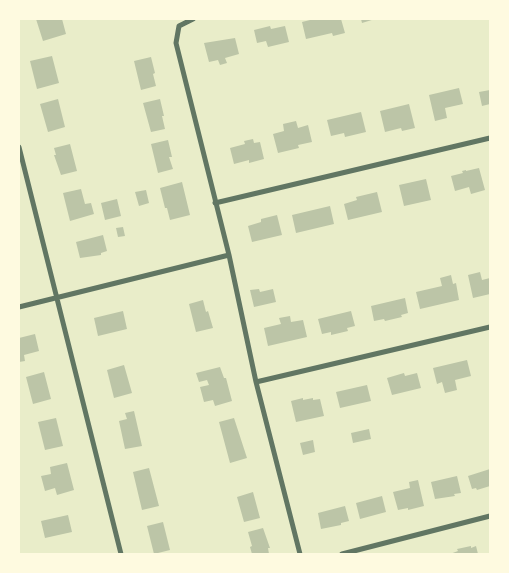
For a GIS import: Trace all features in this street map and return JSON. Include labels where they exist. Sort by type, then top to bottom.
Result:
[{"type":"street","points":[[193,19],[180,26],[176,43],[229,255],[256,382],[300,554]]},
{"type":"street","points":[[216,203],[490,138]]},
{"type":"street","points":[[19,147],[119,554]]},
{"type":"street","points":[[19,307],[229,255]]},
{"type":"street","points":[[256,382],[490,327]]},
{"type":"street","points":[[342,554],[490,516]]},
{"type":"building","points":[[36,19],[62,19],[66,34],[43,41]]},
{"type":"building","points":[[314,19],[341,19],[345,33],[333,36],[332,33],[306,39],[302,22]]},
{"type":"building","points":[[361,19],[375,19],[362,23]]},
{"type":"building","points":[[270,26],[271,29],[285,26],[289,42],[268,47],[266,41],[257,43],[254,30]]},
{"type":"building","points":[[235,38],[239,54],[225,58],[227,63],[220,65],[218,60],[209,62],[204,43]]},
{"type":"building","points":[[52,56],[59,83],[37,89],[30,61]]},
{"type":"building","points":[[151,57],[156,86],[141,90],[134,61]]},
{"type":"building","points":[[459,88],[463,104],[445,108],[447,118],[435,121],[429,95]]},
{"type":"building","points":[[490,90],[490,104],[482,106],[479,92]]},
{"type":"building","points":[[58,99],[65,127],[48,132],[40,104]]},
{"type":"building","points":[[160,99],[165,129],[151,132],[143,103]]},
{"type":"building","points":[[409,104],[415,128],[402,131],[401,128],[385,132],[380,111]]},
{"type":"building","points":[[361,112],[366,132],[345,137],[344,133],[331,136],[327,120]]},
{"type":"building","points":[[296,121],[298,128],[308,125],[312,142],[298,145],[299,148],[278,153],[273,134],[284,131],[283,124]]},
{"type":"building","points":[[253,139],[254,143],[260,142],[264,159],[234,164],[230,148],[245,144],[244,141]]},
{"type":"building","points":[[168,140],[172,157],[169,157],[173,169],[158,173],[151,144]]},
{"type":"building","points":[[70,144],[77,171],[61,175],[54,155],[56,155],[54,148]]},
{"type":"building","points":[[479,168],[485,190],[471,194],[469,187],[455,191],[451,176],[463,173],[462,171]]},
{"type":"building","points":[[426,179],[431,200],[404,206],[399,185]]},
{"type":"building","points":[[182,182],[190,215],[170,220],[160,188]]},
{"type":"building","points":[[81,189],[85,204],[91,203],[94,214],[70,221],[63,193]]},
{"type":"building","points":[[146,190],[149,203],[139,206],[135,192]]},
{"type":"building","points":[[377,192],[382,212],[348,220],[344,204],[357,200],[356,197]]},
{"type":"building","points":[[117,199],[121,216],[105,220],[101,203]]},
{"type":"building","points":[[330,206],[334,224],[296,233],[292,215]]},
{"type":"building","points":[[277,215],[282,235],[252,242],[248,226],[261,222],[261,219]]},
{"type":"building","points":[[123,227],[125,236],[118,237],[116,228]]},
{"type":"building","points":[[103,235],[107,251],[101,253],[101,255],[80,258],[76,242]]},
{"type":"building","points":[[480,272],[482,280],[490,278],[490,294],[473,298],[468,275]]},
{"type":"building","points":[[451,275],[453,284],[456,283],[459,300],[420,309],[416,292],[442,286],[440,278]]},
{"type":"building","points":[[259,289],[260,292],[273,289],[276,302],[254,307],[250,290]]},
{"type":"building","points":[[405,298],[408,313],[401,315],[402,317],[385,321],[384,319],[374,321],[371,306]]},
{"type":"building","points":[[203,300],[213,328],[196,332],[189,304]]},
{"type":"building","points":[[123,311],[127,329],[98,336],[94,318]]},
{"type":"building","points":[[351,311],[355,326],[347,328],[348,331],[331,335],[331,332],[322,334],[318,319]]},
{"type":"building","points":[[290,316],[291,322],[303,320],[307,337],[268,346],[264,328],[281,324],[279,318]]},
{"type":"building","points":[[35,334],[39,351],[24,355],[25,361],[19,362],[19,338]]},
{"type":"building","points":[[467,360],[471,376],[455,380],[457,390],[445,393],[442,382],[437,384],[433,368]]},
{"type":"building","points":[[124,365],[132,393],[114,398],[107,370]]},
{"type":"building","points":[[220,367],[224,378],[226,378],[232,401],[215,406],[213,400],[204,402],[200,387],[209,385],[207,380],[199,382],[196,373]]},
{"type":"building","points":[[44,372],[51,399],[33,404],[26,377]]},
{"type":"building","points":[[404,373],[405,376],[417,373],[421,388],[392,395],[387,378]]},
{"type":"building","points":[[367,385],[371,401],[340,408],[336,392]]},
{"type":"building","points":[[303,398],[303,400],[320,399],[324,416],[296,422],[291,401]]},
{"type":"building","points":[[134,411],[142,446],[125,449],[119,421],[127,419],[125,413]]},
{"type":"building","points":[[56,418],[63,446],[45,450],[38,422]]},
{"type":"building","points":[[234,418],[247,458],[230,463],[219,422]]},
{"type":"building","points":[[369,429],[371,439],[353,443],[351,433]]},
{"type":"building","points":[[313,440],[315,452],[303,455],[300,443]]},
{"type":"building","points":[[67,463],[74,490],[57,495],[55,488],[45,491],[41,476],[51,474],[50,467]]},
{"type":"building","points":[[149,468],[159,506],[142,510],[133,472]]},
{"type":"building","points":[[490,469],[490,486],[477,490],[476,488],[472,489],[468,476]]},
{"type":"building","points":[[457,476],[461,493],[454,494],[455,496],[435,499],[431,482]]},
{"type":"building","points":[[418,480],[424,506],[408,510],[408,508],[398,510],[393,492],[410,488],[409,482]]},
{"type":"building","points":[[253,492],[260,518],[244,522],[237,497]]},
{"type":"building","points":[[382,496],[386,512],[360,519],[356,503]]},
{"type":"building","points":[[345,506],[349,521],[341,523],[341,525],[321,529],[318,513]]},
{"type":"building","points":[[68,515],[72,532],[45,538],[41,521]]},
{"type":"building","points":[[163,522],[170,550],[154,554],[147,526]]},
{"type":"building","points":[[263,528],[270,548],[268,548],[269,554],[252,554],[248,532]]},
{"type":"building","points":[[471,546],[471,548],[476,546],[478,554],[450,554],[458,551],[457,549]]}]
